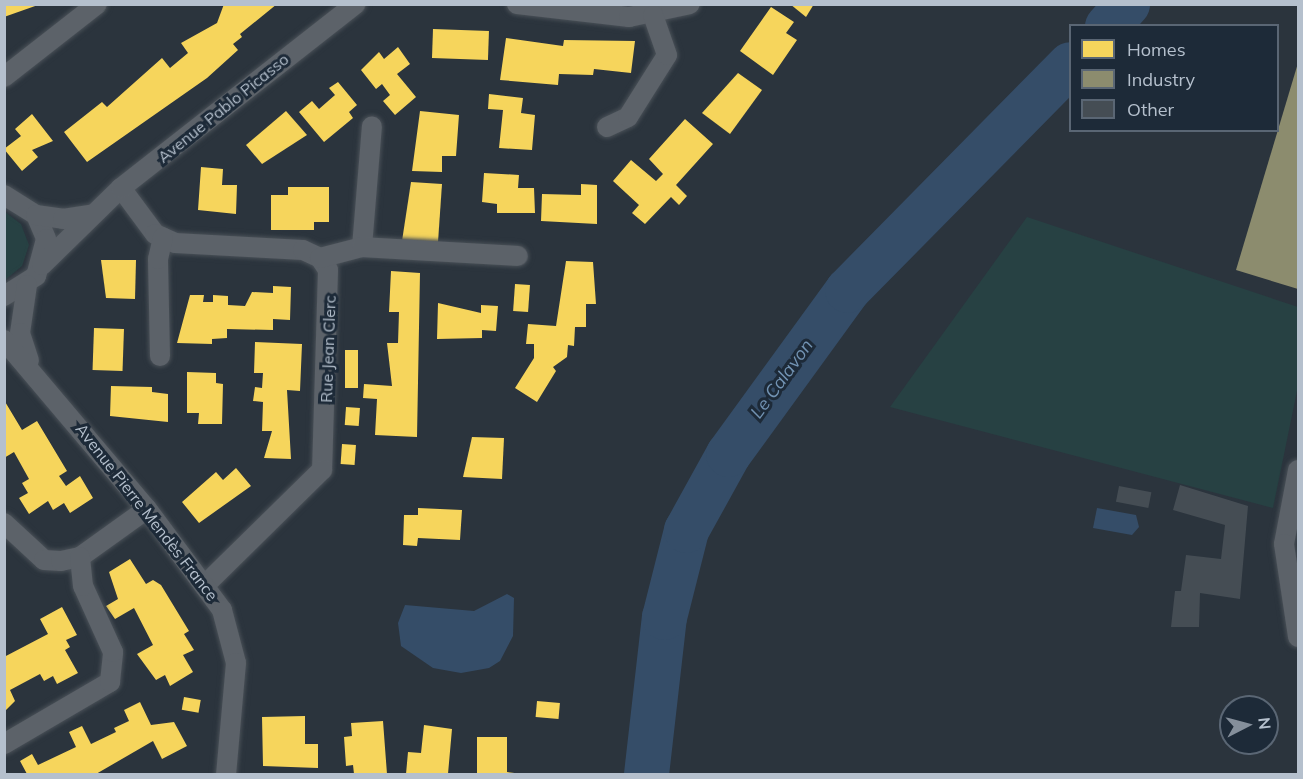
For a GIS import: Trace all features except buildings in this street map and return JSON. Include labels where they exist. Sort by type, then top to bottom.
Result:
[{"type":"street","points":[[4,77],[97,4]]},
{"type":"street","name":"Avenue Pablo Picasso","points":[[27,285],[42,265],[121,188],[356,4]]},
{"type":"street","points":[[517,4],[653,15],[690,4]]},
{"type":"street","points":[[607,127],[628,117],[667,55],[653,15]]},
{"type":"street","points":[[362,247],[372,126]]},
{"type":"street","points":[[121,188],[163,238],[208,246],[303,250],[320,258],[362,247],[518,256]]},
{"type":"street","points":[[5,194],[36,215],[63,219],[93,214]]},
{"type":"street","points":[[36,215],[46,239],[42,265]]},
{"type":"street","points":[[160,356],[158,259],[163,238]]},
{"type":"street","name":"Rue Jean Clerc","points":[[206,584],[322,470],[331,302],[328,270],[320,258]]},
{"type":"street","points":[[4,296],[27,285]]},
{"type":"street","name":"Avenue Pierre Mendès France","points":[[27,285],[20,333],[33,369]]},
{"type":"street","name":"Avenue Pierre Mendès France","points":[[4,340],[33,369],[206,584],[231,631],[236,663],[226,774]]},
{"type":"street","points":[[1299,470],[1284,544],[1299,637]]},
{"type":"street","points":[[4,523],[44,561],[80,557],[147,509]]},
{"type":"street","points":[[4,744],[110,682],[113,652],[83,586],[80,557]]},
{"type":"green space","points":[[5,212],[21,224],[29,245],[22,266],[5,280]]},
{"type":"green space","points":[[1027,217],[1298,307],[1298,386],[1273,508],[890,407]]},
{"type":"water","points":[[1097,508],[1136,515],[1139,527],[1132,535],[1093,528]]},
{"type":"water","points":[[507,594],[514,598],[513,636],[500,661],[489,668],[461,673],[433,668],[401,646],[398,623],[405,605],[474,611]]},
{"type":"waterway","name":"Le Calavon","points":[[1109,24],[1127,4]]},
{"type":"waterway","name":"Le Calavon","points":[[646,774],[664,617],[686,530],[728,454],[847,290],[1069,65]]}]
